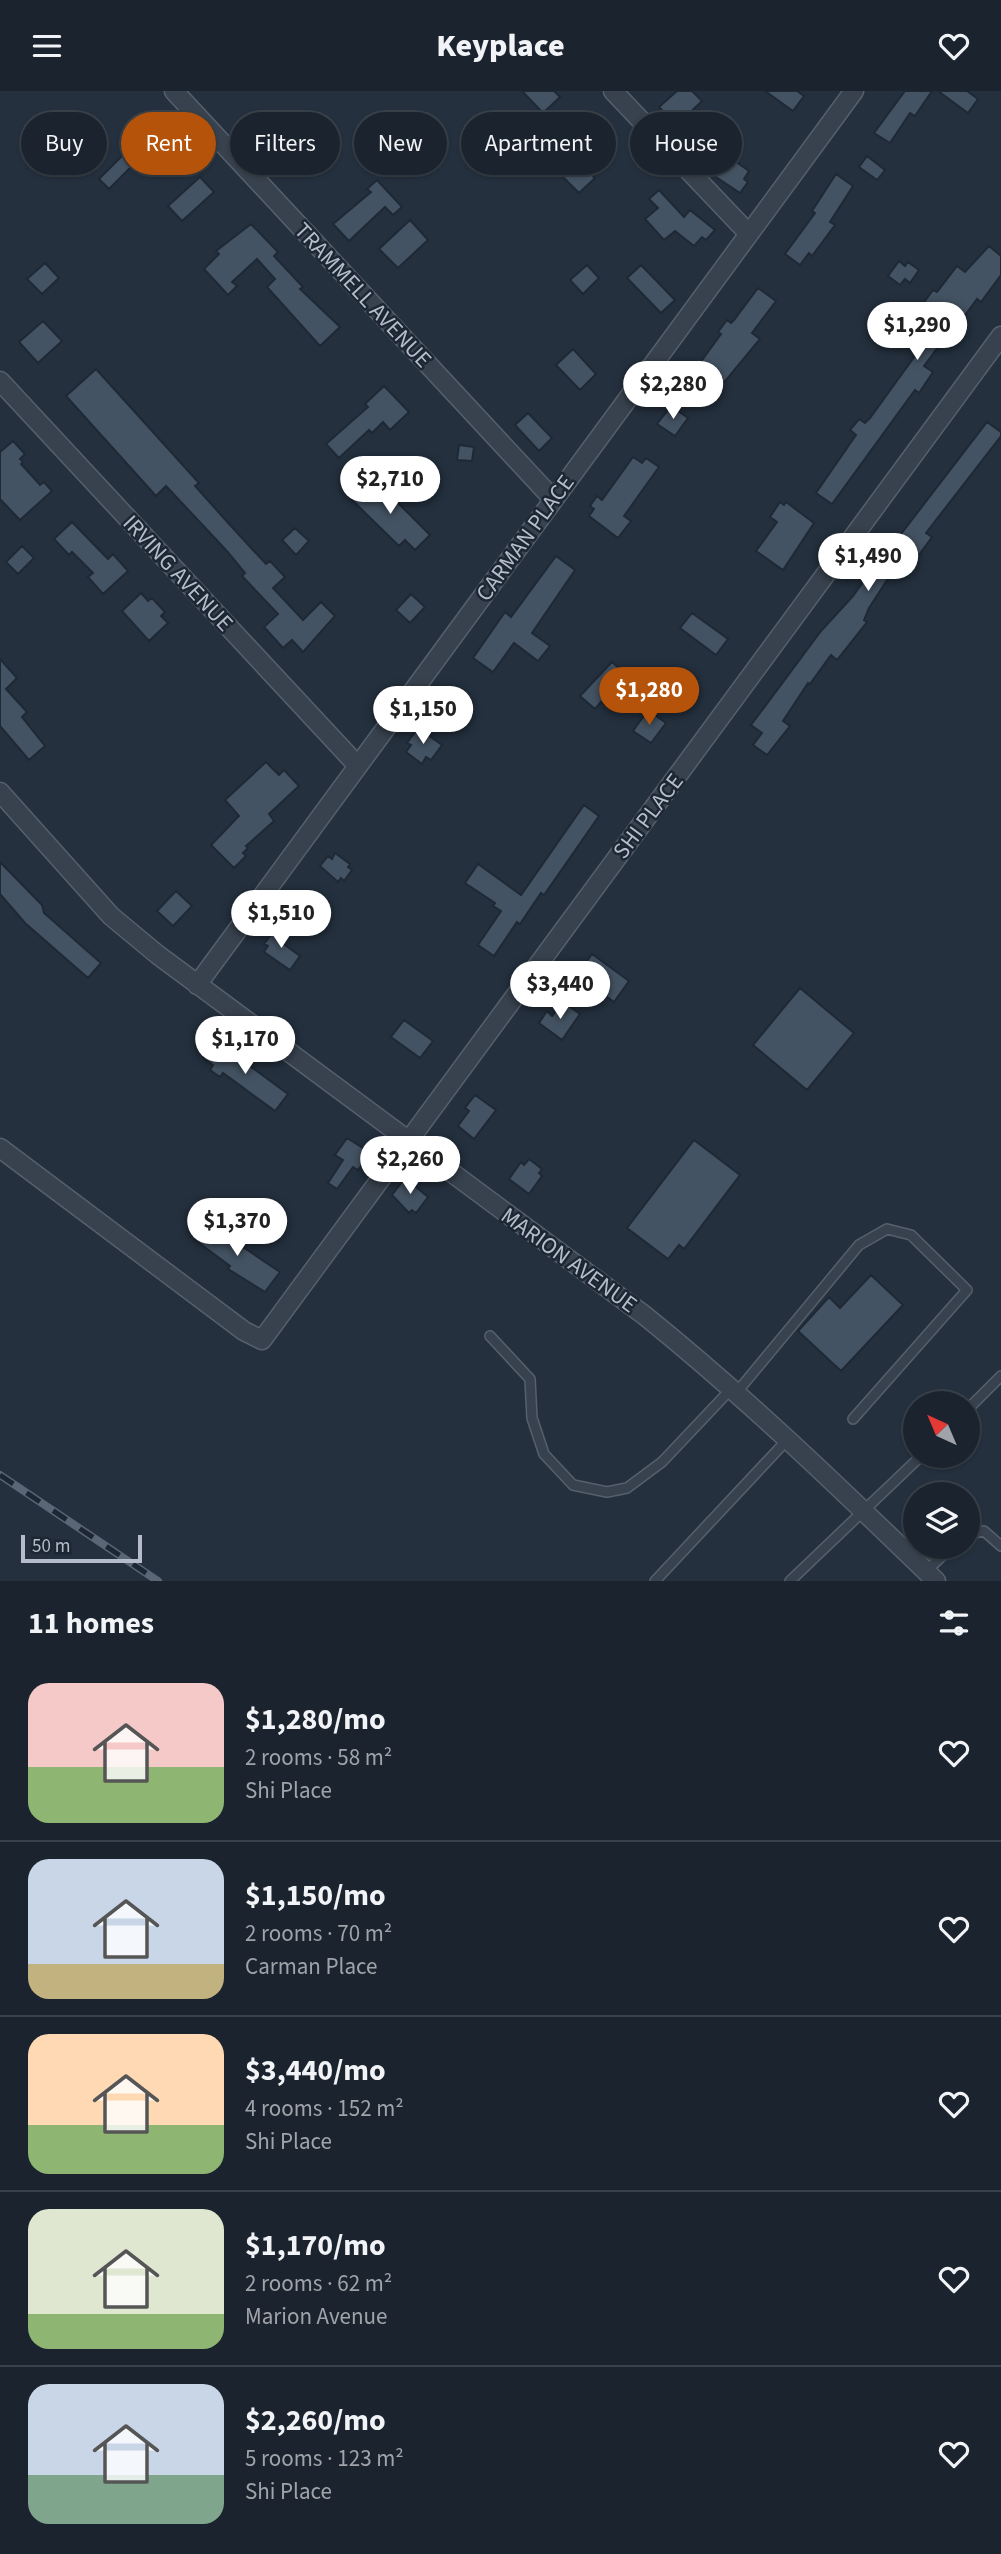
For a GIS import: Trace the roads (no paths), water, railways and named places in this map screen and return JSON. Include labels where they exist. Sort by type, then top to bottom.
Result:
[{"type":"street","name":"TRAMMELL AVENUE","points":[[174,91],[553,499]]},
{"type":"street","points":[[613,91],[749,234]]},
{"type":"street","name":"CARMAN PLACE","points":[[197,985],[854,91]]},
{"type":"street","name":"SHI PLACE","points":[[0,1148],[244,1331],[262,1340],[1001,336]]},
{"type":"street","name":"IRVING AVENUE","points":[[0,380],[357,765]]},
{"type":"street","name":"MARION AVENUE","points":[[0,792],[111,916],[197,985],[644,1315],[735,1390],[931,1576]]},
{"type":"lane","points":[[490,1336],[530,1379],[532,1418],[544,1454],[573,1485],[607,1492],[627,1488],[662,1462],[735,1390],[859,1245],[887,1229],[911,1235],[967,1290],[853,1419]]},
{"type":"lane","points":[[980,1397],[1001,1376]]},
{"type":"lane","points":[[655,1581],[788,1439]]},
{"type":"lane","points":[[790,1581],[909,1468]]},
{"type":"lane","points":[[980,1532],[985,1531],[1001,1546]]},
{"type":"lane","points":[[931,1576],[944,1559]]},
{"type":"railway","points":[[0,1475],[158,1581]]}]
